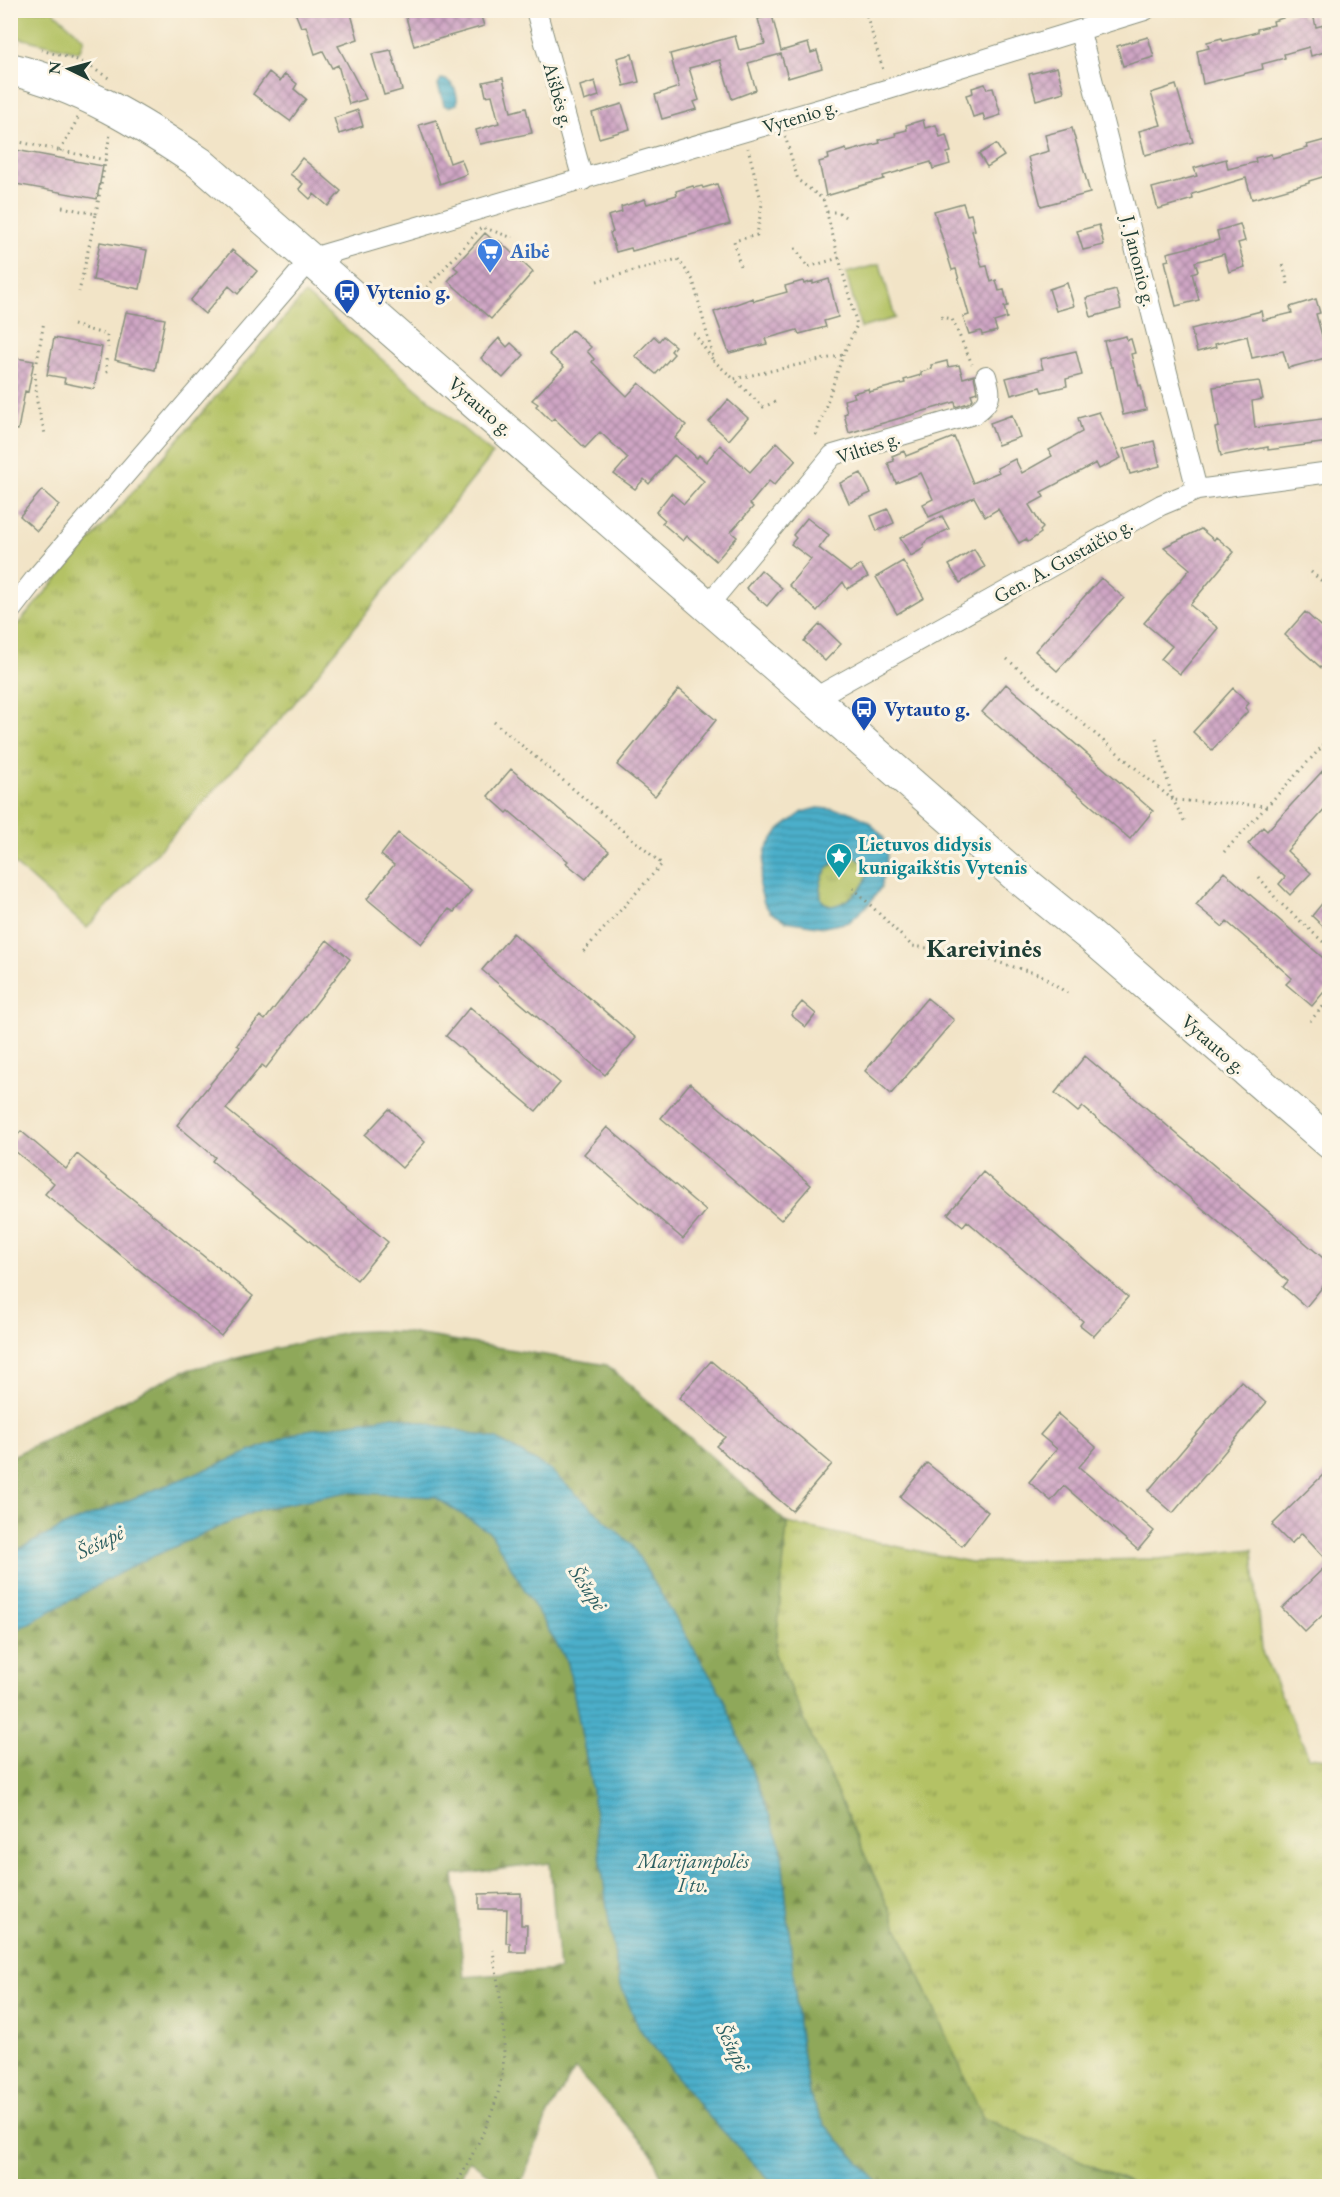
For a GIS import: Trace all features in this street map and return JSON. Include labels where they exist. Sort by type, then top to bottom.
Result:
[{"type":"main road","name":"Vytauto g.","points":[[10,69],[68,87],[124,114],[200,162],[1013,873],[1083,929],[1329,1143]]},
{"type":"street","name":"Aišbės g.","points":[[536,10],[583,180]]},
{"type":"street","name":"Vytenio g.","points":[[312,258],[781,122],[1080,32],[1145,10]]},
{"type":"street","name":"J. Janonio g.","points":[[1080,32],[1197,490]]},
{"type":"street","points":[[10,611],[35,579],[312,258]]},
{"type":"street","name":"Vilties g.","points":[[708,605],[833,455],[974,414],[987,404],[991,393],[986,376]]},
{"type":"street","name":"Gen. A. Gustaičio g.","points":[[813,699],[1161,505],[1197,490],[1329,472]]},
{"type":"path","points":[[865,10],[889,89]]},
{"type":"path","points":[[60,151],[79,117]]},
{"type":"path","points":[[781,122],[798,180],[823,199],[857,325],[843,355],[815,438]]},
{"type":"path","points":[[740,266],[734,241],[757,235],[762,204],[744,132]]},
{"type":"path","points":[[79,292],[110,133],[119,139]]},
{"type":"path","points":[[10,140],[105,160]]},
{"type":"path","points":[[62,207],[96,214]]},
{"type":"path","points":[[827,212],[838,212],[847,218]]},
{"type":"path","points":[[427,287],[483,227],[513,238]]},
{"type":"path","points":[[795,248],[808,267],[839,258]]},
{"type":"path","points":[[597,281],[678,259],[693,280],[714,361]]},
{"type":"path","points":[[1283,265],[1288,284]]},
{"type":"path","points":[[941,317],[952,319],[969,359],[978,373],[986,376]]},
{"type":"path","points":[[37,362],[44,321]]},
{"type":"path","points":[[73,325],[107,335],[108,348]]},
{"type":"path","points":[[694,333],[714,361],[763,407],[775,402]]},
{"type":"path","points":[[734,380],[843,355]]},
{"type":"path","points":[[106,359],[107,373]]},
{"type":"path","points":[[35,372],[37,402],[45,434]]},
{"type":"path","points":[[1311,572],[1329,588]]},
{"type":"path","points":[[1006,659],[1173,800],[1267,806]]},
{"type":"path","points":[[494,722],[662,864],[582,953]]},
{"type":"path","points":[[1156,738],[1173,800],[1186,824]]},
{"type":"path","points":[[1224,852],[1329,738]]},
{"type":"path","points":[[1259,877],[1278,901],[1329,948]]},
{"type":"path","points":[[853,888],[912,946],[967,953],[1041,975],[1067,993]]},
{"type":"path","points":[[1310,1020],[1329,999]]},
{"type":"path","points":[[456,2187],[489,2117],[500,2085],[504,2037],[493,1950]]},
{"type":"green space","points":[[52,10],[84,39],[79,52],[11,36],[11,11]]},
{"type":"green space","points":[[880,264],[895,318],[861,328],[846,273]]},
{"type":"green space","points":[[305,294],[493,454],[292,706],[87,928],[11,861],[11,632]]},
{"type":"green space","points":[[852,856],[863,863],[867,871],[863,885],[844,902],[830,906],[822,901],[820,885],[822,878],[837,861]]},
{"type":"green space","points":[[346,1332],[402,1332],[607,1365],[787,1523],[775,1655],[983,2118],[1138,2186],[881,2186],[825,2125],[809,2094],[798,2024],[781,1845],[549,1469],[497,1439],[394,1416],[302,1431],[69,1524],[11,1553],[11,1457],[183,1371]]},
{"type":"green space","points":[[347,1492],[435,1497],[491,1533],[568,1663],[591,1783],[619,1981],[639,2028],[704,2111],[775,2186],[665,2186],[651,2152],[575,2069],[548,2114],[520,2186],[505,2186],[469,2160],[456,2186],[11,2186],[10,1633],[138,1562],[260,1509]],"holes":[[[550,1863],[559,1970],[464,1977],[454,1875]]]},
{"type":"green space","points":[[787,1523],[970,1562],[1159,1559],[1253,1549],[1261,1650],[1309,1757],[1329,1759],[1329,2186],[1138,2186],[983,2118],[775,1655]]},
{"type":"water","points":[[441,79],[454,87],[457,104],[448,107],[444,105],[438,85]]},
{"type":"water","points":[[818,808],[848,811],[867,820],[883,836],[887,855],[881,887],[870,903],[849,922],[824,927],[786,921],[770,912],[764,903],[759,886],[766,849],[779,830],[803,812]],"holes":[[[852,856],[860,860],[867,871],[863,885],[844,902],[830,906],[822,901],[820,893],[822,878],[837,861]]]},
{"type":"water","name":"Marijampolės I tv.","points":[[394,1416],[497,1439],[549,1469],[631,1544],[723,1697],[781,1845],[798,2024],[809,2094],[825,2125],[881,2186],[775,2186],[704,2111],[639,2028],[619,1981],[591,1783],[568,1663],[491,1533],[435,1497],[347,1492],[260,1509],[138,1563],[11,1633],[11,1553],[69,1524],[302,1431]]},
{"type":"building","points":[[294,10],[350,10],[358,39],[338,46],[366,99],[349,104],[338,65],[332,68],[323,51],[315,54],[306,26],[301,27]]},
{"type":"building","points":[[404,10],[426,10],[427,16],[446,10],[479,10],[484,26],[414,46]]},
{"type":"building","points":[[1301,11],[1302,17],[1313,14],[1316,27],[1324,25],[1329,41],[1325,42],[1328,51],[1311,56],[1309,47],[1284,54],[1285,58],[1262,64],[1263,69],[1203,84],[1197,51],[1209,48],[1207,42],[1222,38],[1223,41],[1257,32],[1257,29],[1274,25],[1273,21],[1283,16]]},
{"type":"building","points":[[772,15],[781,51],[808,43],[811,53],[817,51],[822,68],[788,78],[781,54],[748,63],[756,90],[732,99],[720,60],[689,68],[699,100],[694,102],[697,109],[662,119],[655,95],[679,87],[670,54],[735,36],[739,50],[765,44],[758,19]]},
{"type":"building","points":[[1148,37],[1154,57],[1123,66],[1117,46]]},
{"type":"building","points":[[391,50],[402,90],[384,95],[372,54]]},
{"type":"building","points":[[632,54],[639,82],[624,86],[617,58]]},
{"type":"building","points":[[1057,67],[1064,92],[1036,100],[1029,74]]},
{"type":"building","points":[[269,72],[280,81],[285,74],[297,84],[294,89],[306,99],[290,121],[253,94]]},
{"type":"building","points":[[503,78],[511,112],[526,108],[532,133],[480,144],[476,130],[499,123],[492,95],[486,96],[483,82]]},
{"type":"building","points":[[595,81],[599,96],[584,101],[580,86]]},
{"type":"building","points":[[985,84],[987,89],[993,88],[1001,115],[985,120],[983,114],[973,117],[966,95],[973,93],[972,88]]},
{"type":"building","points":[[1176,85],[1193,142],[1145,155],[1139,131],[1161,125],[1151,93]]},
{"type":"building","points":[[622,104],[630,129],[599,138],[592,113]]},
{"type":"building","points":[[358,110],[363,126],[339,134],[334,118]]},
{"type":"building","points":[[436,120],[450,163],[461,159],[467,174],[440,184],[419,125]]},
{"type":"building","points":[[923,120],[925,128],[936,125],[940,137],[946,135],[951,152],[947,153],[950,164],[933,169],[931,162],[826,196],[819,162],[829,159],[828,155],[846,149],[847,152],[880,143],[879,140],[896,136],[895,133],[907,130],[906,125]]},
{"type":"building","points":[[1072,128],[1090,193],[1041,206],[1028,157],[1049,151],[1045,135]]},
{"type":"building","points":[[1329,139],[1329,175],[1252,199],[1246,178],[1192,194],[1193,199],[1158,209],[1152,188],[1197,176],[1194,168],[1226,159],[1228,169],[1256,162],[1255,158],[1271,154],[1272,158],[1308,148],[1307,145]]},
{"type":"building","points":[[996,144],[1004,156],[987,167],[979,154]]},
{"type":"building","points":[[10,149],[103,166],[97,199],[10,183]]},
{"type":"building","points":[[302,158],[341,191],[328,206],[314,194],[310,199],[299,189],[303,184],[290,174]]},
{"type":"building","points":[[717,184],[730,224],[632,251],[631,248],[616,252],[608,216],[622,212],[621,207],[645,199],[647,204],[677,195],[676,191],[693,186],[703,188]]},
{"type":"building","points":[[963,203],[967,215],[971,214],[975,230],[972,231],[982,267],[987,266],[991,282],[996,280],[999,291],[1004,290],[1008,306],[1004,307],[1007,318],[994,322],[997,331],[982,335],[981,331],[969,334],[963,317],[969,315],[956,269],[952,270],[934,211]]},
{"type":"building","points":[[1240,224],[1245,241],[1238,243],[1245,267],[1229,272],[1224,254],[1195,262],[1198,271],[1192,273],[1199,300],[1176,306],[1165,261],[1169,260],[1167,253],[1219,240],[1217,231]]},
{"type":"building","points":[[1099,225],[1104,245],[1083,250],[1077,231]]},
{"type":"building","points":[[485,233],[497,244],[499,241],[533,272],[491,319],[448,281],[458,270],[454,267]]},
{"type":"building","points":[[100,242],[147,250],[140,289],[93,280]]},
{"type":"building","points":[[232,250],[257,271],[238,294],[229,286],[205,314],[190,301]]},
{"type":"building","points":[[829,279],[838,317],[824,321],[826,327],[799,334],[797,330],[765,339],[767,344],[729,353],[714,312],[753,298],[754,301],[787,292],[785,286],[803,281],[804,284],[813,281],[813,284]]},
{"type":"building","points":[[1067,283],[1074,306],[1056,311],[1049,289]]},
{"type":"building","points":[[1116,290],[1121,309],[1091,317],[1086,298]]},
{"type":"building","points":[[1316,299],[1320,313],[1316,314],[1324,343],[1329,342],[1329,357],[1288,368],[1283,351],[1252,358],[1247,336],[1215,344],[1216,347],[1197,352],[1191,329],[1261,311],[1263,320],[1292,313],[1290,307]]},
{"type":"building","points":[[126,312],[165,319],[155,370],[115,360]]},
{"type":"building","points":[[572,330],[591,347],[587,351],[594,359],[592,362],[627,396],[639,383],[686,425],[675,438],[697,458],[699,455],[706,462],[720,445],[750,472],[777,442],[796,460],[774,485],[769,481],[750,504],[753,507],[731,532],[737,537],[716,561],[687,536],[683,541],[662,523],[665,520],[656,512],[671,493],[684,504],[704,481],[674,455],[649,484],[644,479],[635,489],[614,474],[628,458],[600,432],[585,448],[554,418],[551,421],[532,400],[564,367],[549,354]]},
{"type":"building","points":[[654,336],[659,341],[663,336],[675,346],[671,351],[674,354],[656,374],[635,356]]},
{"type":"building","points":[[1126,336],[1127,340],[1131,339],[1135,353],[1131,354],[1146,410],[1123,415],[1113,367],[1111,367],[1104,341]]},
{"type":"building","points":[[54,338],[102,347],[94,389],[64,383],[65,378],[47,375]]},
{"type":"building","points":[[499,338],[507,347],[511,343],[524,355],[503,378],[481,358]]},
{"type":"building","points":[[1076,351],[1082,375],[1066,379],[1067,386],[1042,392],[1040,387],[1011,395],[1006,378],[1043,369],[1040,359]]},
{"type":"building","points":[[10,357],[34,361],[28,392],[25,391],[18,430],[10,429]]},
{"type":"building","points":[[947,361],[948,367],[959,365],[963,378],[974,375],[977,392],[971,394],[973,399],[968,403],[956,407],[955,402],[849,433],[844,414],[847,413],[844,400],[855,397],[853,393],[868,389],[869,392],[905,383],[904,380],[932,369],[931,365]]},
{"type":"building","points":[[1259,381],[1263,399],[1252,401],[1255,428],[1329,418],[1329,442],[1268,450],[1268,447],[1221,456],[1215,428],[1219,427],[1213,387]]},
{"type":"building","points":[[728,400],[748,418],[729,440],[709,422]]},
{"type":"building","points":[[1099,412],[1121,458],[1099,469],[1096,463],[1041,492],[1044,497],[1029,505],[1043,528],[1041,533],[1028,542],[1026,539],[1019,543],[998,509],[985,517],[974,497],[929,517],[923,504],[933,499],[921,473],[896,483],[888,463],[894,461],[892,456],[904,451],[906,456],[954,437],[973,483],[999,472],[997,468],[1015,459],[1022,473],[1052,456],[1049,450],[1082,432],[1078,418]]},
{"type":"building","points":[[1012,415],[1020,437],[998,445],[990,423]]},
{"type":"building","points":[[1154,441],[1160,466],[1130,474],[1123,449]]},
{"type":"building","points":[[861,473],[871,493],[849,503],[840,483]]},
{"type":"building","points":[[42,490],[59,505],[37,531],[20,516]]},
{"type":"building","points":[[888,509],[894,523],[877,531],[871,516]]},
{"type":"building","points":[[942,516],[949,529],[927,540],[923,545],[924,548],[911,556],[900,538]]},
{"type":"building","points":[[807,518],[829,535],[819,548],[850,572],[861,565],[868,577],[847,589],[843,582],[817,611],[789,585],[811,559],[791,544],[796,538],[793,535]]},
{"type":"building","points":[[1201,529],[1214,540],[1216,537],[1234,552],[1190,605],[1218,628],[1180,674],[1161,659],[1172,646],[1144,623],[1190,569],[1164,547]]},
{"type":"building","points":[[974,549],[985,567],[960,583],[949,565]]},
{"type":"building","points":[[903,561],[924,598],[897,614],[876,577]]},
{"type":"building","points":[[761,570],[782,588],[767,606],[746,588]]},
{"type":"building","points":[[1101,578],[1124,598],[1057,671],[1035,651]]},
{"type":"building","points":[[1305,612],[1329,634],[1329,675],[1285,635]]},
{"type":"building","points":[[820,624],[841,644],[825,661],[804,641]]},
{"type":"building","points":[[1006,684],[1153,811],[1130,839],[982,712]]},
{"type":"building","points":[[1233,688],[1249,703],[1245,708],[1248,711],[1212,750],[1193,732]]},
{"type":"building","points":[[679,689],[716,720],[655,796],[617,765]]},
{"type":"building","points":[[1329,764],[1329,805],[1287,851],[1311,873],[1290,895],[1279,884],[1285,877],[1248,844],[1263,827],[1267,831]]},
{"type":"building","points":[[511,769],[609,851],[586,879],[509,811],[507,813],[488,796]]},
{"type":"building","points":[[398,833],[471,891],[454,912],[449,909],[421,944],[367,899],[394,865],[381,855]]},
{"type":"building","points":[[1224,872],[1329,963],[1329,986],[1312,1006],[1286,984],[1292,978],[1227,922],[1223,927],[1196,905]]},
{"type":"building","points":[[1329,895],[1329,932],[1312,916]]},
{"type":"building","points":[[513,933],[636,1038],[605,1075],[482,970]]},
{"type":"building","points":[[327,940],[350,959],[266,1068],[262,1065],[226,1109],[388,1242],[357,1280],[212,1161],[215,1157],[177,1125],[240,1047],[237,1045],[260,1016],[265,1020]]},
{"type":"building","points":[[927,998],[954,1020],[891,1094],[865,1071]]},
{"type":"building","points":[[802,1002],[816,1014],[806,1027],[791,1015]]},
{"type":"building","points":[[470,1007],[560,1083],[536,1111],[446,1036]]},
{"type":"building","points":[[1085,1056],[1329,1263],[1329,1279],[1306,1307],[1283,1287],[1288,1281],[1083,1107],[1078,1112],[1055,1093]]},
{"type":"building","points":[[690,1083],[811,1185],[781,1220],[661,1118]]},
{"type":"building","points":[[389,1109],[425,1142],[402,1168],[365,1135]]},
{"type":"building","points":[[607,1127],[706,1211],[683,1239],[584,1154]]},
{"type":"building","points":[[21,1131],[66,1169],[77,1154],[253,1296],[221,1336],[45,1194],[54,1183],[10,1147]]},
{"type":"building","points":[[983,1172],[1128,1297],[1094,1336],[1080,1325],[1083,1321],[967,1221],[963,1226],[948,1214]]},
{"type":"building","points":[[711,1361],[832,1464],[792,1511],[716,1446],[725,1437],[679,1398]]},
{"type":"building","points":[[1241,1381],[1266,1403],[1173,1513],[1148,1491]]},
{"type":"building","points":[[1058,1414],[1096,1447],[1079,1467],[1154,1531],[1138,1550],[1064,1486],[1051,1501],[1029,1482],[1057,1449],[1040,1435]]},
{"type":"building","points":[[927,1463],[988,1512],[962,1546],[900,1497]]},
{"type":"building","points":[[1329,1469],[1329,1562],[1302,1533],[1291,1544],[1272,1525]]},
{"type":"building","points":[[1329,1563],[1329,1609],[1305,1632],[1282,1608]]},
{"type":"building","points":[[521,1893],[521,1925],[527,1925],[526,1952],[510,1952],[510,1943],[506,1943],[507,1909],[479,1909],[479,1894]]},
{"type":"place","name":"Aibė","points":[[490,274]]},
{"type":"place","name":"Vytenio g.","points":[[347,315]]},
{"type":"place","name":"Vytauto g.","points":[[864,732]]},
{"type":"place","name":"Lietuvos didysis kunigaikštis Vytenis","points":[[839,879]]},
{"type":"district","name":"Kareivinės","points":[[984,948]]},
{"type":"water label","name":"Šešupė","points":[[100,1542]]},
{"type":"water label","name":"Šešupė","points":[[588,1588]]},
{"type":"water label","name":"Šešupė","points":[[733,2047]]}]
